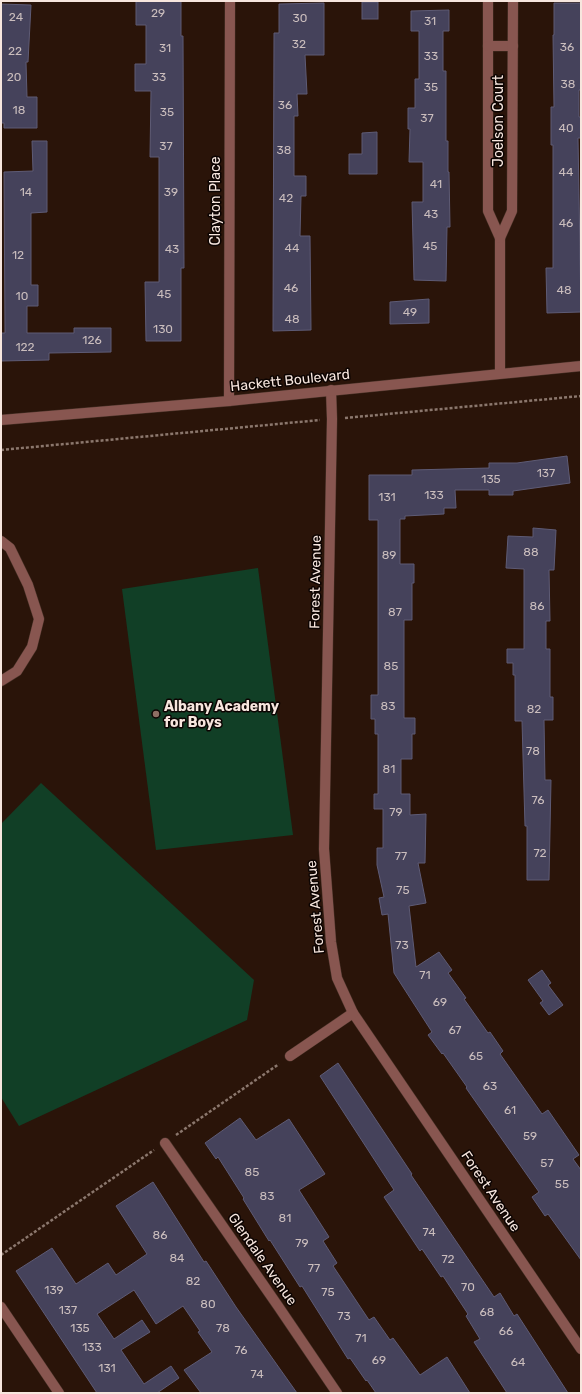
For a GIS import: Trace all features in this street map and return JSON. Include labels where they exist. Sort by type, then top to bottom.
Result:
[{"type":"street","name":"Clayton Place","points":[[230,1],[230,401]]},
{"type":"street","name":"Joelson Court","points":[[488,1],[488,211],[500,238]]},
{"type":"street","name":"Joelson Court","points":[[500,373],[500,238],[512,210],[513,1]]},
{"type":"street","points":[[488,46],[512,46]]},
{"type":"street","name":"Hackett Boulevard","points":[[1,420],[230,401],[581,366]]},
{"type":"street","name":"Forest Avenue","points":[[332,390],[324,849],[331,942],[337,978],[353,1013],[581,1348]]},
{"type":"street","points":[[1,541],[10,548],[28,585],[39,619],[32,647],[17,671],[1,681]]},
{"type":"street","points":[[290,1056],[353,1013]]},
{"type":"street","name":"Glendale Avenue","points":[[164,1143],[278,1306],[336,1393]]},
{"type":"street","points":[[1,1306],[59,1393]]},
{"type":"path","points":[[1,450],[581,396]]},
{"type":"path","points":[[1,1255],[290,1056]]},
{"type":"green space","points":[[258,568],[293,835],[156,850],[122,589]]},
{"type":"green space","points":[[41,783],[254,980],[247,1020],[19,1126],[1,1097],[1,824]]},
{"type":"building","points":[[136,1],[181,1],[181,36],[183,36],[184,268],[181,268],[181,341],[146,341],[145,282],[159,282],[159,157],[150,157],[151,91],[135,91],[135,64],[146,64],[146,25],[136,25]]},
{"type":"building","points":[[362,2],[378,2],[378,19],[362,19]]},
{"type":"building","points":[[324,3],[324,55],[305,55],[307,94],[297,94],[298,116],[294,116],[294,176],[306,176],[306,196],[301,196],[300,236],[310,236],[311,330],[273,331],[274,33],[279,33],[279,4]]},
{"type":"building","points":[[554,3],[581,3],[581,90],[579,90],[579,117],[581,117],[581,138],[578,138],[581,312],[547,313],[546,268],[553,268],[553,145],[551,145],[551,107],[554,107]]},
{"type":"building","points":[[1,4],[31,5],[28,62],[26,62],[27,97],[37,97],[37,128],[4,128],[4,123],[1,123]]},
{"type":"building","points":[[449,10],[449,31],[443,31],[443,71],[446,71],[446,141],[448,141],[450,227],[447,227],[446,281],[414,280],[412,202],[423,202],[423,162],[409,162],[410,129],[408,129],[408,108],[415,108],[415,79],[419,79],[419,31],[411,31],[411,11]]},
{"type":"building","points":[[377,132],[377,174],[349,174],[349,154],[362,154],[362,133]]},
{"type":"building","points":[[32,141],[47,141],[47,212],[31,213],[31,285],[38,285],[38,306],[27,306],[27,333],[74,333],[74,328],[111,328],[111,352],[49,353],[49,360],[1,361],[1,333],[5,333],[4,172],[33,171]]},
{"type":"building","points":[[429,299],[429,323],[390,324],[390,302]]},
{"type":"building","points":[[567,456],[570,483],[513,491],[513,495],[489,495],[489,490],[455,490],[456,508],[444,508],[444,514],[405,516],[405,519],[400,519],[400,564],[414,564],[414,583],[412,583],[412,620],[404,620],[404,718],[415,718],[415,734],[412,734],[412,759],[401,759],[401,794],[410,794],[410,815],[426,814],[425,863],[418,863],[426,903],[409,906],[416,967],[439,952],[452,970],[448,973],[466,998],[464,999],[488,1033],[490,1032],[503,1051],[500,1054],[542,1114],[548,1110],[579,1155],[573,1159],[581,1170],[581,1260],[548,1214],[545,1216],[532,1197],[539,1192],[443,1053],[442,1054],[428,1035],[432,1032],[394,973],[388,914],[382,915],[379,898],[384,897],[377,865],[377,848],[383,848],[383,809],[374,809],[374,794],[378,794],[378,734],[375,734],[375,719],[371,719],[371,695],[378,695],[378,520],[369,520],[369,475],[412,475],[412,470],[489,468],[489,463],[517,463]]},
{"type":"building","points":[[533,528],[556,530],[554,570],[549,570],[550,621],[546,621],[546,649],[550,649],[550,697],[553,697],[553,720],[544,720],[545,780],[551,780],[549,880],[527,880],[527,826],[525,826],[522,721],[515,721],[515,675],[513,675],[513,663],[507,663],[507,649],[524,649],[524,569],[506,568],[508,536],[533,537]]},
{"type":"building","points":[[542,970],[551,983],[548,985],[563,1005],[549,1015],[540,1003],[543,1001],[528,980]]},
{"type":"building","points":[[338,1063],[412,1174],[411,1175],[494,1297],[500,1293],[514,1316],[517,1314],[568,1393],[507,1393],[474,1342],[480,1339],[466,1316],[468,1314],[443,1276],[441,1277],[422,1249],[420,1251],[384,1197],[394,1190],[320,1076]]},
{"type":"building","points":[[240,1118],[256,1140],[289,1119],[325,1174],[299,1190],[329,1237],[323,1241],[337,1263],[333,1266],[369,1320],[374,1317],[390,1340],[393,1338],[420,1375],[447,1357],[470,1393],[376,1393],[350,1358],[348,1359],[302,1286],[300,1287],[270,1240],[269,1241],[218,1157],[216,1159],[205,1143]]},
{"type":"building","points":[[153,1182],[204,1262],[206,1261],[236,1307],[297,1393],[201,1393],[184,1370],[212,1352],[198,1332],[200,1331],[183,1306],[156,1324],[134,1290],[97,1314],[114,1339],[142,1320],[150,1332],[121,1350],[144,1384],[171,1366],[179,1378],[157,1393],[97,1393],[16,1271],[52,1248],[76,1284],[108,1263],[116,1275],[147,1254],[116,1206]]},
{"type":"place","name":"Albany Academy for Boys","points":[[156,714]]}]
